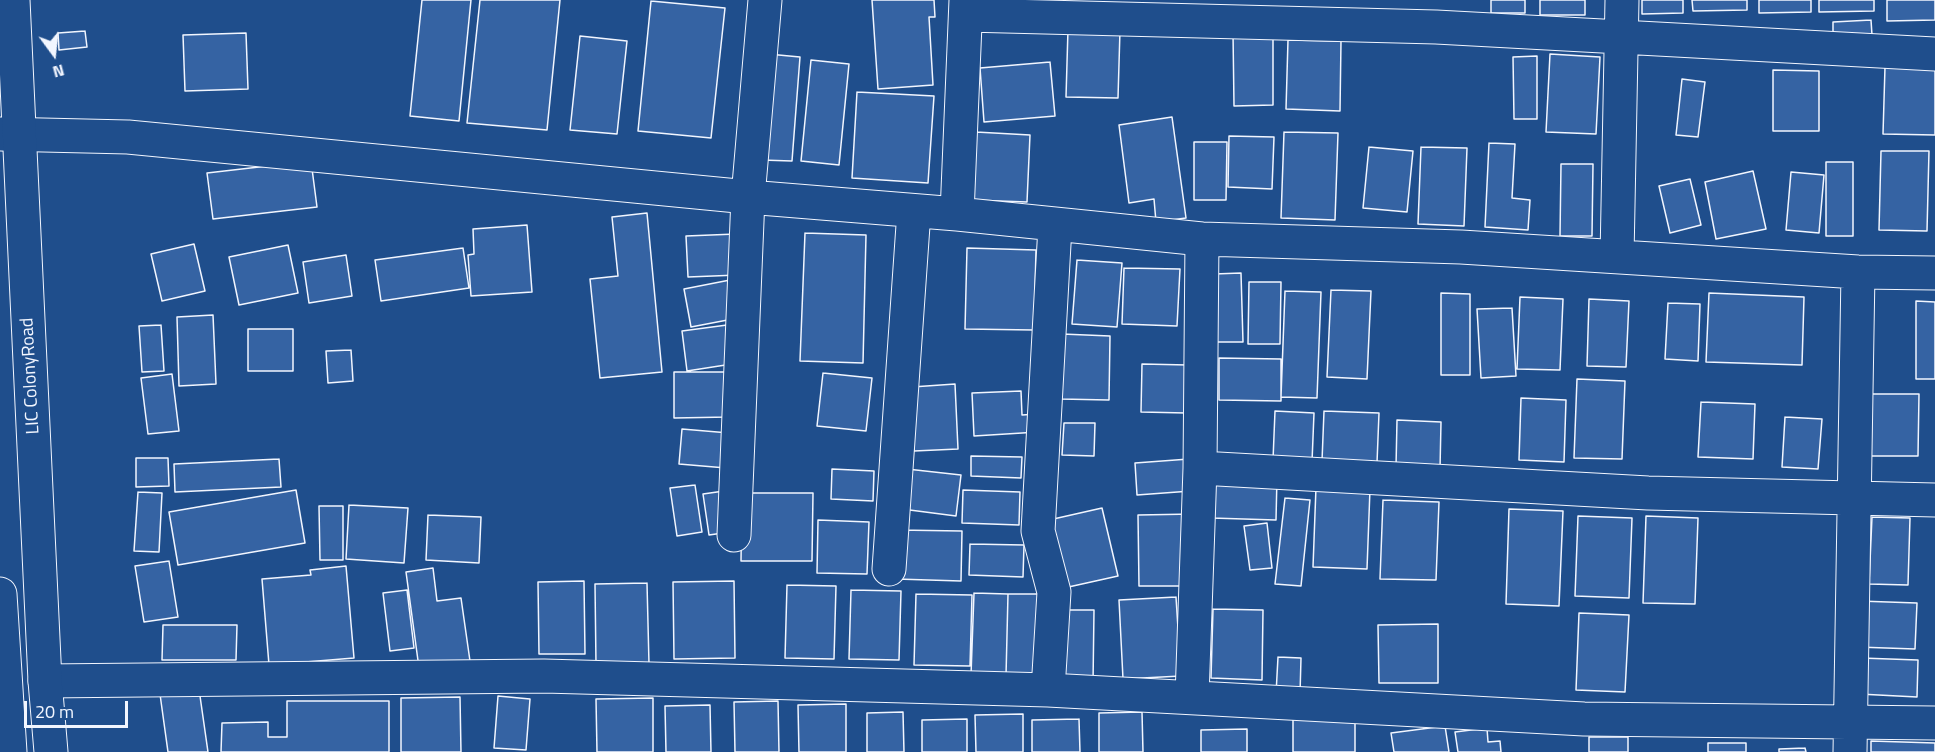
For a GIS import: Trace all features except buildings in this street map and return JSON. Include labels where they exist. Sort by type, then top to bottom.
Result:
[{"type":"street","name":"LIC ColonyRoad","points":[[13,0],[10,135],[51,752]]},
{"type":"street","points":[[734,535],[748,197],[765,0]]},
{"type":"street","points":[[1617,257],[1622,0]]},
{"type":"street","points":[[957,214],[966,8],[1436,27],[1935,54]]},
{"type":"street","points":[[10,135],[128,137],[1202,239],[1461,247],[1858,272],[1935,273]]},
{"type":"street","points":[[889,568],[914,211]]},
{"type":"street","points":[[1048,690],[1054,592],[1038,531],[1055,225]]},
{"type":"street","points":[[1192,697],[1200,468],[1202,239]]},
{"type":"street","points":[[1850,737],[1858,272]]},
{"type":"street","points":[[1200,468],[1648,493],[1935,500]]},
{"type":"street","points":[[0,594],[3,695],[10,752]]},
{"type":"street","points":[[45,681],[544,676],[1048,690],[1584,719],[1850,737],[1935,723]]}]
